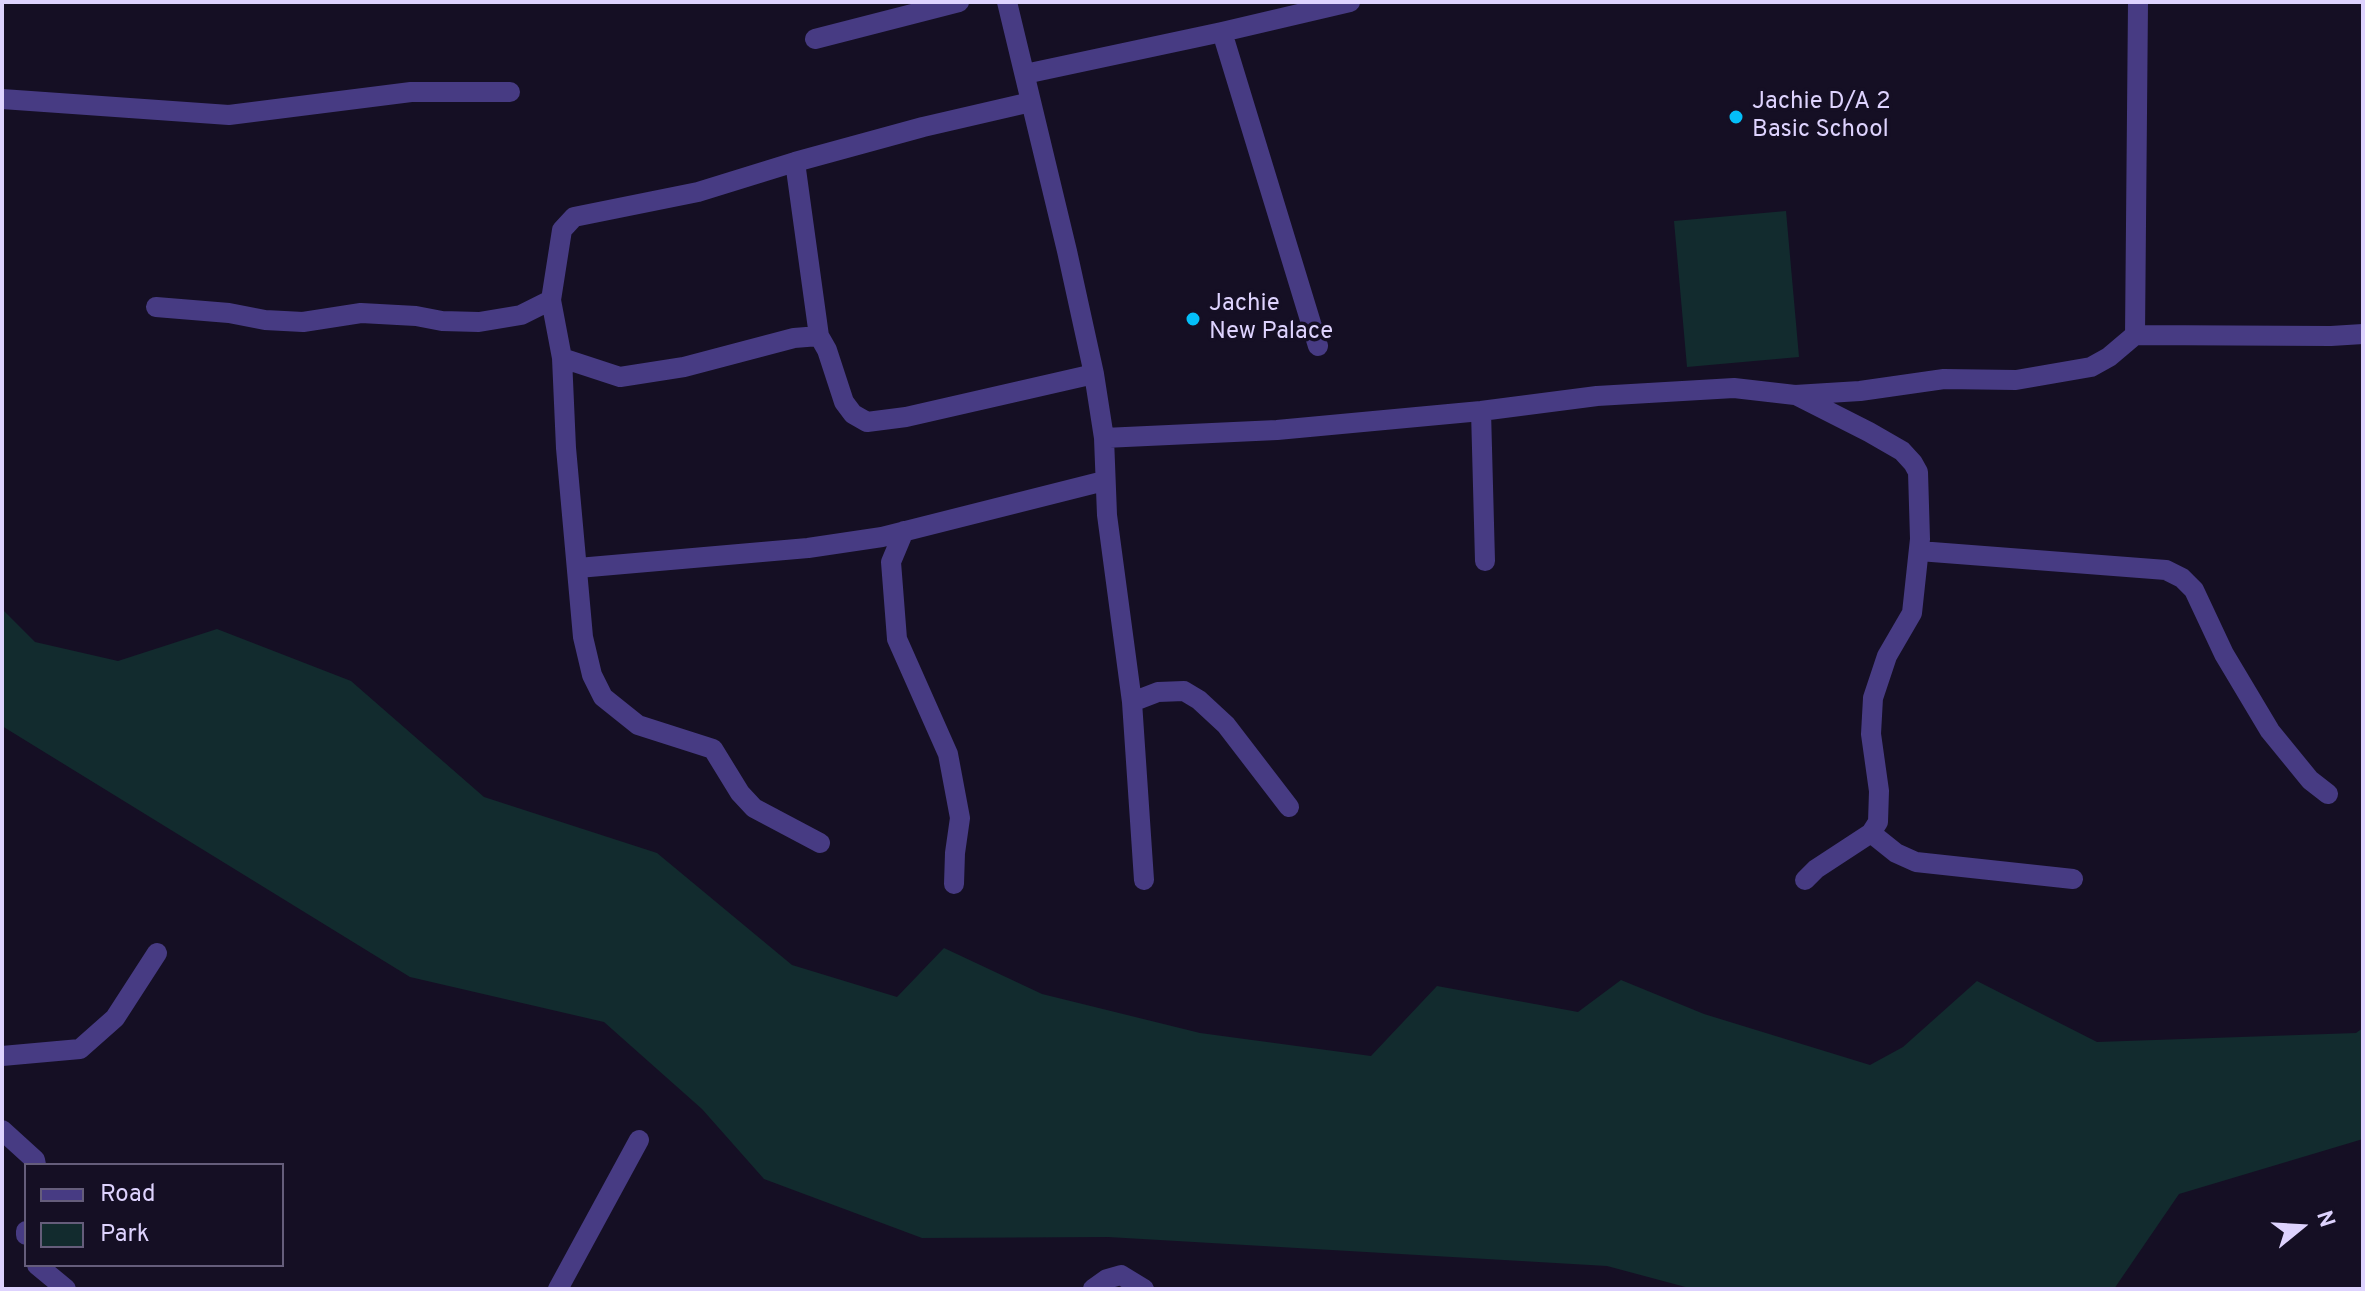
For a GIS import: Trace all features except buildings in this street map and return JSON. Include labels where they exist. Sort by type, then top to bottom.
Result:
[{"type":"street","points":[[815,39],[959,2]]},
{"type":"street","points":[[1007,2],[1094,374],[1104,438],[1104,481],[1132,702],[1144,880]]},
{"type":"street","points":[[1025,74],[1350,2]]},
{"type":"street","points":[[2135,335],[2138,2]]},
{"type":"street","points":[[1222,32],[1318,346]]},
{"type":"street","points":[[2,99],[229,115],[411,92],[510,92]]},
{"type":"street","points":[[820,843],[754,808],[740,793],[713,749],[638,725],[603,697],[592,675],[587,656],[566,448],[562,358],[551,300],[562,230],[574,217],[698,192],[923,127],[1031,102]]},
{"type":"street","points":[[795,162],[819,336],[827,350],[844,402],[853,414],[867,422],[906,417],[1094,374]]},
{"type":"street","points":[[156,307],[303,322],[361,313],[479,322],[521,315],[551,300]]},
{"type":"street","points":[[1104,438],[1277,430],[1481,411],[1597,396],[1734,388],[1795,395],[1860,391],[1944,379],[2016,380],[2091,367],[2109,357],[2135,335],[2363,334]]},
{"type":"street","points":[[562,358],[620,377],[684,367],[794,338],[819,336]]},
{"type":"street","points":[[1795,395],[1902,451],[1918,472],[1919,551],[1912,613],[1887,656],[1873,698],[1871,734],[1879,791],[1878,822],[1871,833],[1816,869],[1805,880]]},
{"type":"street","points":[[1481,411],[1485,561]]},
{"type":"street","points":[[578,568],[808,548],[882,537],[1104,481]]},
{"type":"street","points":[[904,531],[891,562],[897,639],[948,754],[960,818],[954,884]]},
{"type":"street","points":[[1919,551],[2166,570],[2182,578],[2194,590],[2224,654],[2270,731],[2310,780],[2328,794]]},
{"type":"street","points":[[1132,702],[1158,692],[1184,691],[1199,700],[1226,725],[1289,807]]},
{"type":"street","points":[[1871,833],[1896,853],[1916,862],[2073,879]]},
{"type":"street","points":[[2,1056],[80,1049],[115,1018],[157,953]]},
{"type":"street","points":[[2,1130],[36,1163]]},
{"type":"street","points":[[558,1289],[639,1140]]},
{"type":"street","points":[[39,1267],[66,1289]]},
{"type":"street","points":[[1093,1289],[1107,1279],[1121,1275],[1144,1289]]},
{"type":"green space","points":[[1786,211],[1799,357],[1687,367],[1674,221]]},
{"type":"green space","points":[[2,609],[35,642],[118,661],[217,629],[351,681],[484,797],[657,853],[792,965],[897,997],[944,948],[1042,994],[1200,1033],[1371,1056],[1437,986],[1578,1012],[1621,980],[1704,1014],[1870,1065],[1903,1047],[1977,981],[2097,1042],[2356,1033],[2363,1028],[2363,1139],[2179,1194],[2114,1289],[1693,1289],[1607,1266],[1108,1237],[922,1238],[764,1179],[702,1109],[604,1022],[410,977],[2,726]]},
{"type":"place","name":"Jachie D/A 2 Basic School","points":[[1736,117]]},
{"type":"place","name":"Jachie New Palace","points":[[1193,319]]}]
